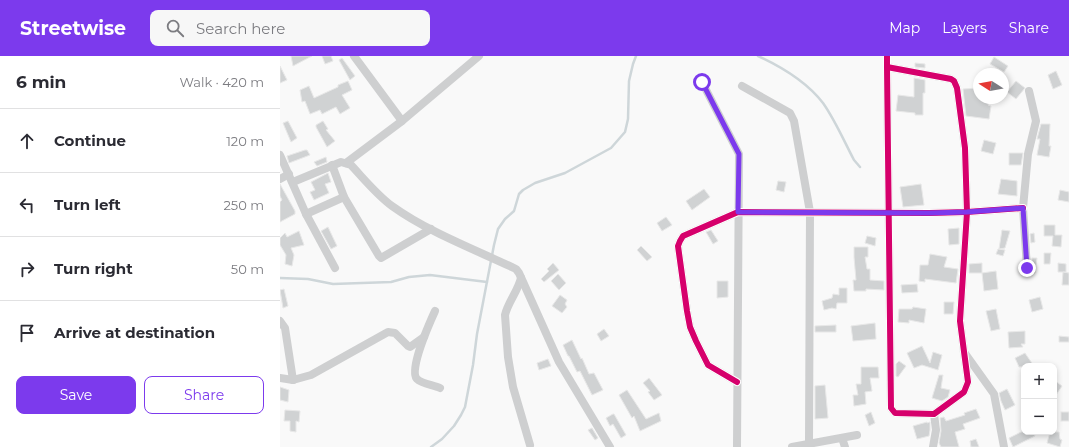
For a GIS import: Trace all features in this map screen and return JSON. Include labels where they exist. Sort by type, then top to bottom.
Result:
[{"type":"street","points":[[354,56],[402,121]]},
{"type":"street","points":[[346,163],[402,121],[479,56]]},
{"type":"street","points":[[887,56],[887,68],[889,212],[891,408],[895,413],[934,414],[964,392],[968,382],[960,321],[967,212],[965,148],[956,84],[951,79],[887,68]]},
{"type":"street","points":[[702,82],[739,154],[737,447]]},
{"type":"street","points":[[742,86],[790,113],[793,117],[810,212],[809,444]]},
{"type":"street","points":[[1027,268],[1023,208],[1028,154],[1036,121],[1029,91]]},
{"type":"street","points":[[280,155],[306,214],[335,268]]},
{"type":"street","points":[[293,182],[341,162],[346,163],[351,166],[391,206],[431,229],[516,269],[559,362],[610,447]]},
{"type":"street","points":[[332,166],[344,198],[381,258],[431,229]]},
{"type":"street","points":[[280,179],[289,174]]},
{"type":"street","points":[[306,214],[344,198]]},
{"type":"street","points":[[737,382],[708,365],[690,327],[678,246],[683,236],[738,212],[967,212],[1023,208]]},
{"type":"street","points":[[521,278],[520,284],[508,305],[505,315],[508,357],[513,388],[530,445]]},
{"type":"street","points":[[435,311],[424,337],[415,367],[415,375],[418,380],[440,388]]},
{"type":"street","points":[[280,321],[285,328],[293,380]]},
{"type":"street","points":[[280,378],[293,380],[311,375],[388,332],[395,332],[410,347],[424,337]]},
{"type":"street","points":[[963,351],[994,394],[1004,447]]},
{"type":"street","points":[[933,447],[936,430],[934,414]]},
{"type":"street","points":[[792,447],[857,435]]},
{"type":"street","points":[[842,438],[845,447]]},
{"type":"building","points":[[291,56],[312,56],[293,66]]},
{"type":"building","points":[[322,56],[331,56],[333,61],[325,64]]},
{"type":"building","points":[[994,57],[1008,66],[1007,68],[997,68],[990,64]]},
{"type":"building","points":[[342,58],[355,76],[350,80],[339,60]]},
{"type":"building","points":[[915,63],[925,64],[925,68],[915,67]]},
{"type":"building","points":[[280,66],[287,80],[280,83]]},
{"type":"building","points":[[1056,71],[1062,85],[1053,89],[1048,75]]},
{"type":"building","points":[[914,78],[925,80],[925,93],[923,93],[923,115],[896,111],[898,95],[914,97]]},
{"type":"building","points":[[348,81],[352,90],[342,95],[350,108],[340,114],[336,107],[322,114],[320,110],[310,114],[305,101],[302,102],[300,90],[309,86],[314,98]]},
{"type":"building","points":[[1016,81],[1025,88],[1016,99],[1009,94],[1009,90]]},
{"type":"building","points":[[973,88],[973,104],[988,104],[991,106],[989,119],[966,116],[963,89]]},
{"type":"building","points":[[288,121],[297,138],[291,142],[283,123]]},
{"type":"building","points":[[323,121],[328,129],[326,130],[335,141],[327,147],[316,127],[316,125]]},
{"type":"building","points":[[1041,124],[1050,124],[1049,146],[1051,146],[1049,157],[1037,155],[1040,139],[1037,139]]},
{"type":"building","points":[[984,140],[996,143],[993,154],[981,151]]},
{"type":"building","points":[[307,150],[310,155],[289,163],[287,156]]},
{"type":"building","points":[[1009,153],[1023,153],[1021,165],[1009,165]]},
{"type":"building","points":[[326,157],[327,162],[317,166],[314,162]]},
{"type":"building","points":[[328,173],[331,182],[325,184],[329,193],[314,200],[310,192],[315,190],[311,182]]},
{"type":"building","points":[[1001,179],[1017,181],[1017,196],[998,194]]},
{"type":"building","points":[[778,181],[786,182],[784,192],[776,190]]},
{"type":"building","points":[[280,184],[295,211],[295,214],[280,222],[280,202],[282,200],[280,196]]},
{"type":"building","points":[[921,184],[924,205],[903,207],[900,187]]},
{"type":"building","points":[[704,189],[710,197],[692,210],[686,201]]},
{"type":"building","points":[[1060,190],[1069,192],[1069,202],[1058,200]]},
{"type":"building","points":[[666,217],[672,225],[662,231],[657,223]]},
{"type":"building","points":[[1044,225],[1055,225],[1055,235],[1062,235],[1061,247],[1052,246],[1053,236],[1044,236]]},
{"type":"building","points":[[328,227],[337,246],[331,249],[321,231]]},
{"type":"building","points":[[959,228],[959,244],[949,245],[948,229]]},
{"type":"building","points":[[711,230],[718,241],[713,244],[706,232]]},
{"type":"building","points":[[1002,230],[1010,231],[1005,248],[999,249]]},
{"type":"building","points":[[299,231],[304,245],[291,248],[294,255],[292,266],[285,264],[286,255],[280,245],[280,238],[285,233],[287,237]]},
{"type":"building","points":[[1034,233],[1035,242],[1031,243],[1030,234]]},
{"type":"building","points":[[867,236],[876,238],[875,246],[865,243]]},
{"type":"building","points":[[641,246],[652,257],[647,261],[637,250]]},
{"type":"building","points":[[854,247],[868,247],[868,257],[865,257],[867,269],[870,269],[870,280],[884,281],[884,290],[866,289],[866,291],[854,291],[853,280],[856,280]]},
{"type":"building","points":[[998,249],[1005,250],[1003,256],[996,254]]},
{"type":"building","points":[[1044,253],[1051,253],[1050,264],[1044,264]]},
{"type":"building","points":[[930,254],[947,257],[944,267],[958,269],[956,283],[925,279],[925,282],[919,281],[920,265],[928,265]]},
{"type":"building","points":[[1032,258],[1037,258],[1035,273],[1030,273],[1032,268]]},
{"type":"building","points":[[553,263],[559,270],[544,282],[541,279],[549,271],[547,269]]},
{"type":"building","points":[[982,263],[982,273],[969,273],[969,264]]},
{"type":"building","points":[[1058,263],[1066,264],[1066,272],[1058,272]]},
{"type":"building","points":[[996,271],[998,289],[984,291],[982,273]]},
{"type":"building","points":[[1063,272],[1069,273],[1069,285],[1062,285]]},
{"type":"building","points":[[558,274],[566,283],[559,290],[551,281]]},
{"type":"building","points":[[717,281],[728,281],[728,297],[717,298]]},
{"type":"building","points":[[917,284],[918,292],[902,293],[901,285]]},
{"type":"building","points":[[839,288],[847,288],[847,303],[837,303],[836,309],[832,308],[824,310],[822,301],[832,298],[833,294],[839,295]]},
{"type":"building","points":[[284,289],[288,306],[283,308],[280,290]]},
{"type":"building","points":[[560,295],[567,300],[565,304],[567,307],[562,313],[552,306]]},
{"type":"building","points":[[1040,297],[1043,309],[1032,312],[1029,300]]},
{"type":"building","points":[[944,302],[954,302],[953,314],[944,314]]},
{"type":"building","points":[[913,307],[926,309],[924,323],[909,320],[909,323],[898,322],[899,309],[912,309]]},
{"type":"building","points":[[996,309],[1000,329],[991,331],[986,311]]},
{"type":"building","points":[[875,323],[876,339],[853,341],[851,326]]},
{"type":"building","points":[[836,325],[836,332],[815,332],[815,326]]},
{"type":"building","points":[[604,329],[609,336],[601,341],[597,334]]},
{"type":"building","points":[[1025,331],[1025,344],[1021,344],[1023,347],[1009,348],[1008,332]]},
{"type":"building","points":[[1059,336],[1069,337],[1069,342],[1059,342]]},
{"type":"building","points":[[572,340],[589,374],[594,373],[603,390],[592,395],[580,371],[577,372],[563,345]]},
{"type":"building","points":[[922,346],[930,363],[933,352],[942,355],[938,370],[922,365],[914,368],[907,353]]},
{"type":"building","points":[[1025,353],[1032,363],[1021,363],[1021,367],[1019,367],[1015,358]]},
{"type":"building","points":[[548,359],[551,366],[539,370],[537,363]]},
{"type":"building","points":[[899,361],[906,366],[898,377],[896,376],[896,364]]},
{"type":"building","points":[[861,367],[878,367],[879,378],[870,378],[872,391],[865,392],[866,404],[854,406],[853,395],[858,395],[856,384],[861,384]]},
{"type":"building","points":[[939,375],[943,375],[941,388],[950,390],[948,397],[942,401],[932,398]]},
{"type":"building","points":[[649,378],[662,395],[654,400],[648,392],[650,391],[643,383]]},
{"type":"building","points":[[1057,382],[1062,386],[1057,394]]},
{"type":"building","points":[[825,385],[828,418],[815,419],[815,386]]},
{"type":"building","points":[[280,387],[289,390],[288,402],[280,400]]},
{"type":"building","points":[[1007,389],[1015,405],[1005,410],[999,393]]},
{"type":"building","points":[[627,390],[646,419],[659,413],[661,421],[640,431],[634,416],[632,418],[619,395]]},
{"type":"building","points":[[976,409],[980,418],[963,424],[965,429],[955,432],[959,447],[941,447],[939,443],[941,431],[940,418],[944,417],[946,421],[965,415],[964,413]]},
{"type":"building","points":[[285,410],[300,411],[299,422],[296,421],[296,432],[290,431],[290,421],[284,421]]},
{"type":"building","points":[[871,412],[875,423],[869,426],[865,415]]},
{"type":"building","points":[[1061,412],[1069,412],[1069,421],[1061,421]]},
{"type":"building","points":[[613,414],[626,435],[621,438],[613,424],[610,426],[606,418]]},
{"type":"building","points":[[930,422],[929,436],[917,439],[913,426]]},
{"type":"building","points":[[592,428],[598,438],[595,440],[588,430]]},
{"type":"building","points":[[1021,432],[1021,435],[1035,436],[1013,447],[1009,438]]},
{"type":"building","points":[[1057,432],[1059,432],[1060,439],[1062,440],[1060,447],[1047,443],[1049,435],[1057,435]]},
{"type":"building","points":[[976,439],[979,447],[971,447],[970,441]]},
{"type":"waterway","points":[[431,447],[442,439],[454,426],[465,407],[477,334],[498,229],[505,219],[514,211],[519,194],[523,190],[535,183],[565,173],[611,148],[625,132],[628,119],[629,81],[636,56]]},
{"type":"waterway","points":[[758,56],[793,75],[816,95],[823,103],[854,160],[860,167]]},
{"type":"waterway","points":[[280,278],[308,279],[333,284],[391,282],[409,277],[430,275],[487,282]]},
{"type":"cycle path","points":[[887,56],[887,67],[891,408],[895,413],[934,414],[964,392],[968,382],[960,321],[967,212],[965,148],[957,88],[954,81],[951,79],[887,67]]},
{"type":"cycle path","points":[[737,382],[708,365],[690,327],[678,246],[683,236],[738,212],[929,213],[1023,208]]},
{"type":"route","points":[[702,82],[739,154],[738,212],[929,213],[1023,208],[1027,268]]}]
